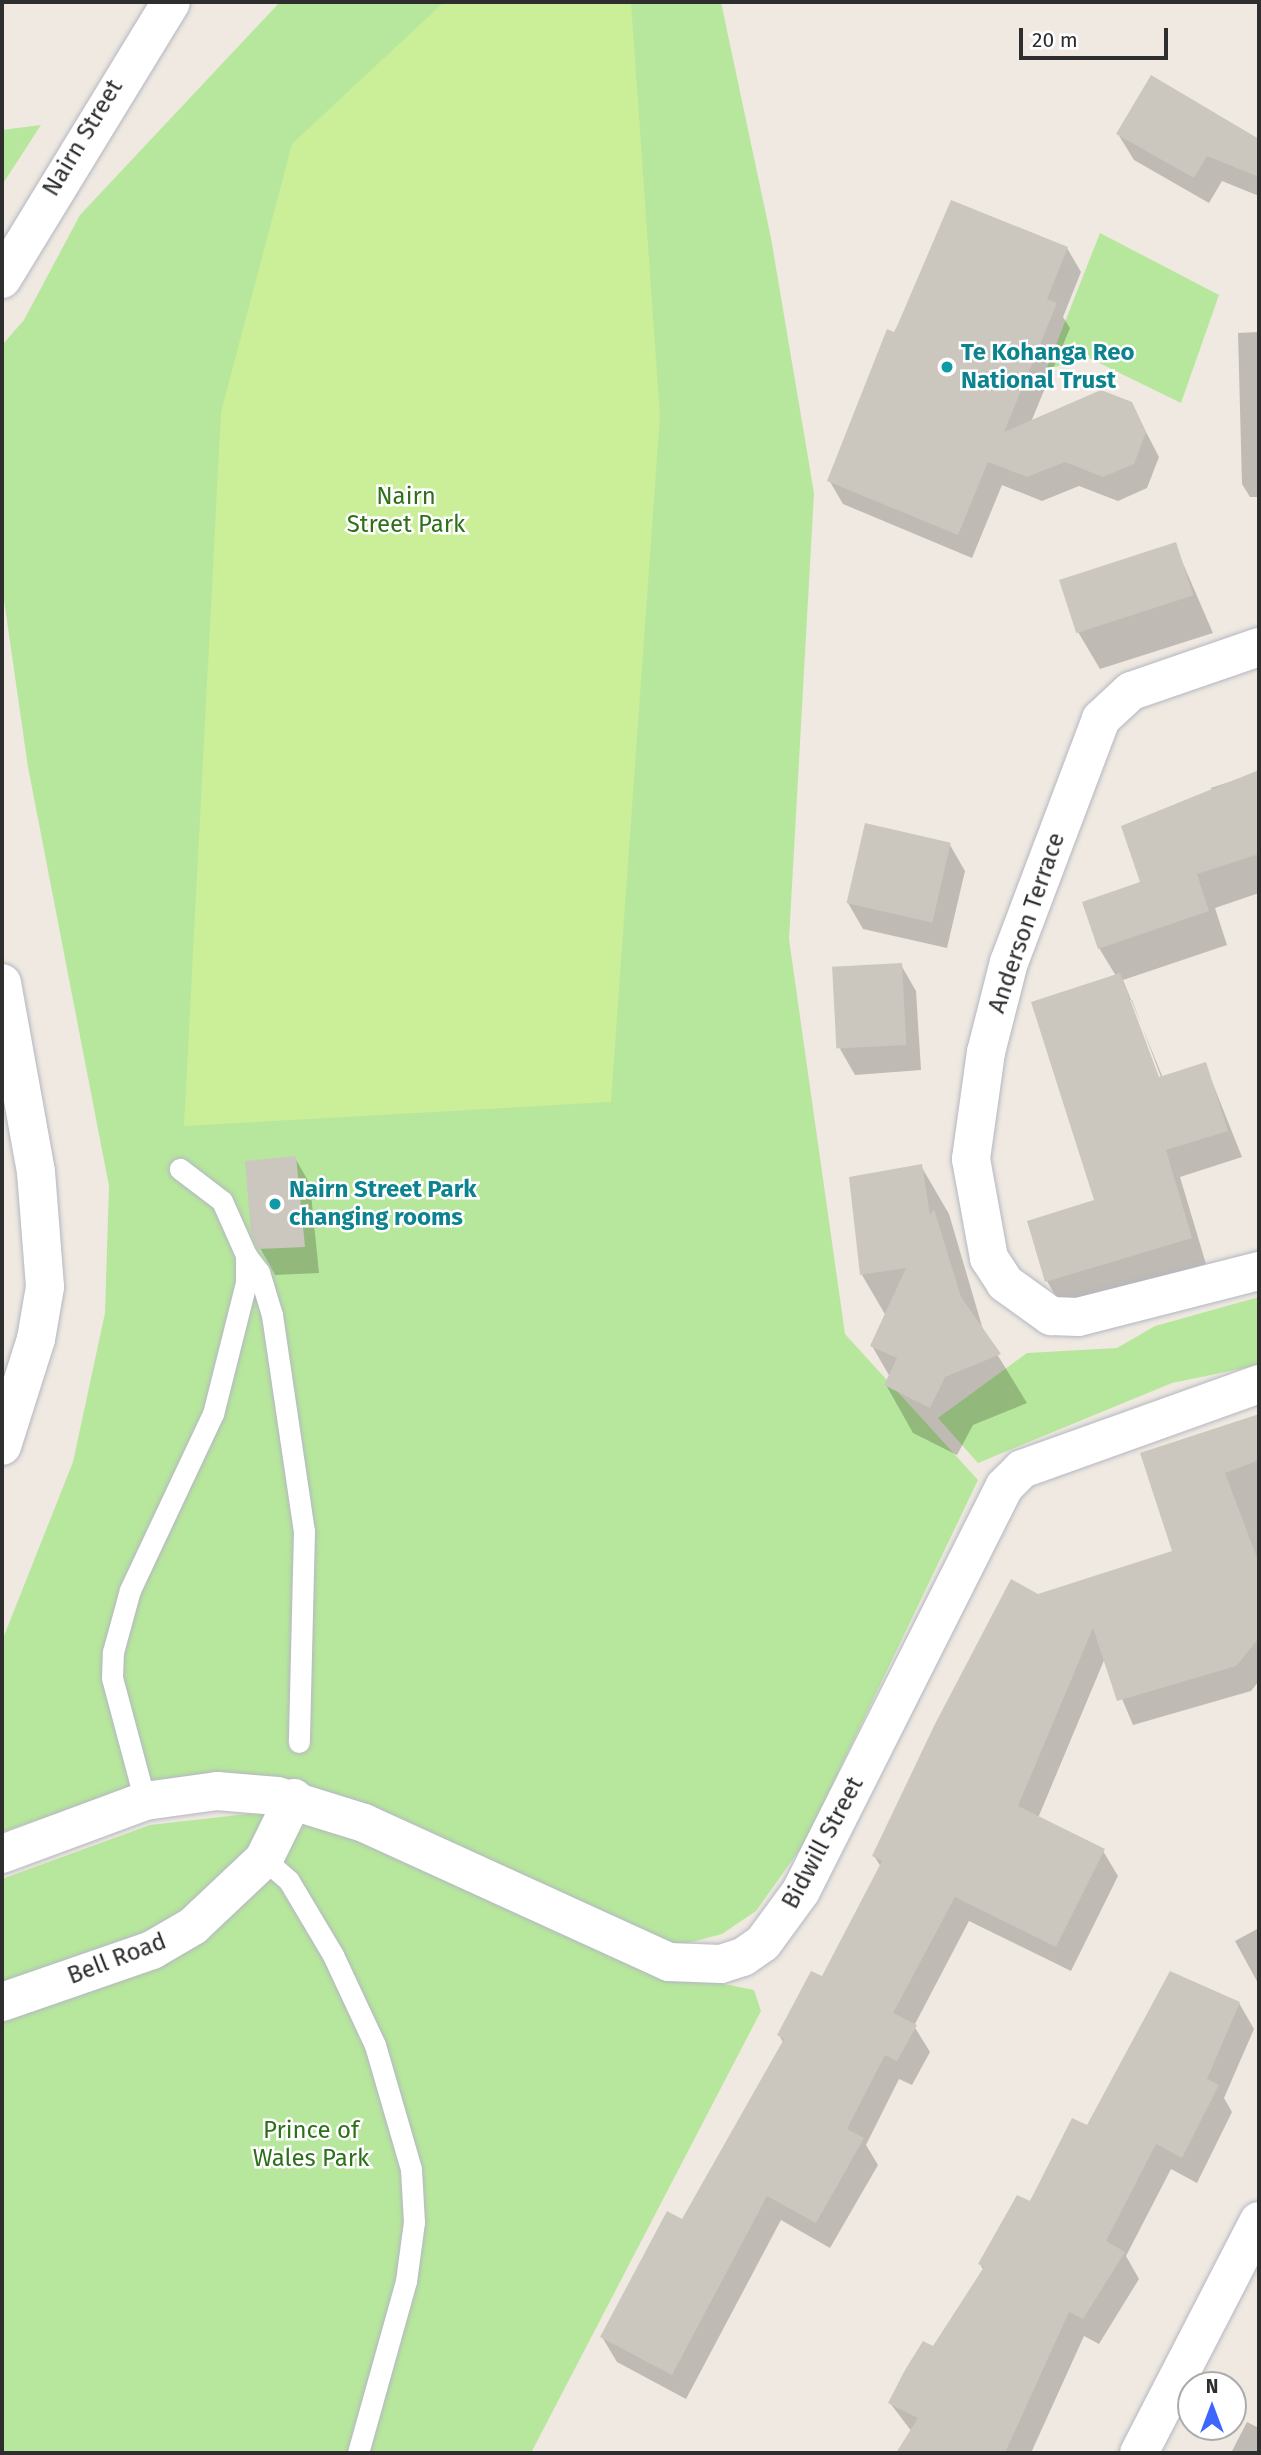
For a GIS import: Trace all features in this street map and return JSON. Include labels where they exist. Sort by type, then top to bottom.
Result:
[{"type":"street","name":"Nairn Street","points":[[2,279],[171,2]]},
{"type":"street","name":"Anderson Terrace","points":[[1259,647],[1131,691],[1101,719],[1009,962],[986,1052],[971,1159],[989,1258],[1005,1283],[1051,1317],[1079,1317],[1259,1271]]},
{"type":"street","points":[[2,983],[36,1172],[45,1287],[36,1339],[2,1446]]},
{"type":"street","name":"Bidwill Street","points":[[2,1854],[145,1801],[217,1791],[294,1798],[364,1823],[669,1962],[721,1964],[743,1957],[763,1943],[801,1891],[1004,1487],[1022,1469],[1259,1384]]},
{"type":"street","name":"Bell Road","points":[[2,2002],[152,1950],[234,1894],[264,1859],[294,1798]]},
{"type":"street","points":[[1139,2453],[1259,2221]]},
{"type":"lane","points":[[180,1169],[222,1201],[246,1255],[259,1272],[272,1315],[304,1531],[299,1742]]},
{"type":"lane","points":[[145,1801],[112,1678],[115,1642],[130,1590],[213,1414],[234,1346],[246,1255]]},
{"type":"lane","points":[[264,1859],[289,1881],[334,1955],[379,2056],[411,2169],[414,2222],[406,2281],[358,2453]]},
{"type":"green space","name":"Nairn Street Park","points":[[280,2],[721,2],[771,238],[814,493],[789,939],[845,1334],[978,1480],[805,1842],[756,1911],[722,1934],[669,1948],[375,1813],[129,1789],[2,1832],[2,1641],[73,1462],[105,1313],[109,1186],[28,767],[2,586],[2,345],[24,320],[80,215]]},
{"type":"green space","points":[[444,2],[631,2],[660,416],[611,1102],[184,1126],[221,412],[292,144]]},
{"type":"green space","points":[[41,125],[2,185],[2,130]]},
{"type":"green space","points":[[1100,233],[1219,295],[1181,403],[1087,357],[1046,370]]},
{"type":"green space","points":[[1259,1297],[1259,1365],[1172,1383],[978,1463],[938,1418],[1027,1353],[1117,1348],[1155,1326]]},
{"type":"green space","name":"Prince of Wales Park","points":[[265,1812],[362,1828],[664,1972],[754,1990],[761,2011],[531,2453],[2,2453],[2,1879],[150,1825]]},
{"type":"building","points":[[1151,75],[1259,139],[1259,177],[1207,156],[1194,178],[1116,134]]},
{"type":"building","name":"Te Kohanga Reo National Trust","points":[[951,200],[1068,247],[1047,299],[1057,303],[1004,432],[1101,390],[1132,402],[1146,432],[1134,464],[1103,477],[1065,462],[1027,477],[988,462],[958,535],[827,481],[887,329],[894,332],[898,324]]},
{"type":"building","points":[[1176,542],[1193,595],[1076,633],[1059,580]]},
{"type":"building","points":[[1259,770],[1259,854],[1197,874],[1209,911],[1098,949],[1082,902],[1140,882],[1121,826]]},
{"type":"building","points":[[865,823],[951,843],[932,923],[847,903]]},
{"type":"building","points":[[902,963],[906,1045],[836,1049],[832,967]]},
{"type":"building","points":[[1120,973],[1159,1077],[1206,1062],[1228,1131],[1166,1150],[1192,1238],[1045,1282],[1027,1221],[1094,1200],[1031,1002]]},
{"type":"building","name":"Nairn Street Park changing rooms","points":[[296,1156],[305,1247],[258,1249],[251,1233],[245,1161]]},
{"type":"building","points":[[922,1164],[930,1215],[934,1209],[961,1297],[1001,1354],[945,1377],[930,1408],[884,1385],[897,1358],[870,1346],[906,1268],[860,1275],[849,1177]]},
{"type":"building","points":[[1259,1414],[1259,1460],[1225,1473],[1259,1563],[1259,1638],[1236,1666],[1117,1701],[1093,1628],[1018,1806],[1105,1849],[1056,1947],[955,1897],[893,2013],[917,2025],[897,2061],[885,2055],[847,2129],[864,2138],[816,2223],[767,2196],[672,2375],[600,2337],[667,2211],[682,2219],[784,2039],[777,2035],[811,1971],[822,1976],[882,1861],[872,1856],[935,1724],[1011,1579],[1038,1594],[1172,1551],[1140,1453]]},
{"type":"building","points":[[1170,1971],[1240,2002],[1207,2079],[1219,2085],[1182,2158],[1156,2144],[1106,2241],[1125,2252],[1083,2319],[1069,2312],[1005,2453],[896,2453],[918,2418],[888,2403],[905,2370],[923,2341],[933,2346],[984,2267],[978,2264],[1017,2195],[1030,2201],[1072,2118],[1087,2125]]},
{"type":"place","name":"Te Kohanga Reo National Trust","points":[[947,367]]},
{"type":"place","name":"Nairn Street Park changing rooms","points":[[275,1204]]}]
